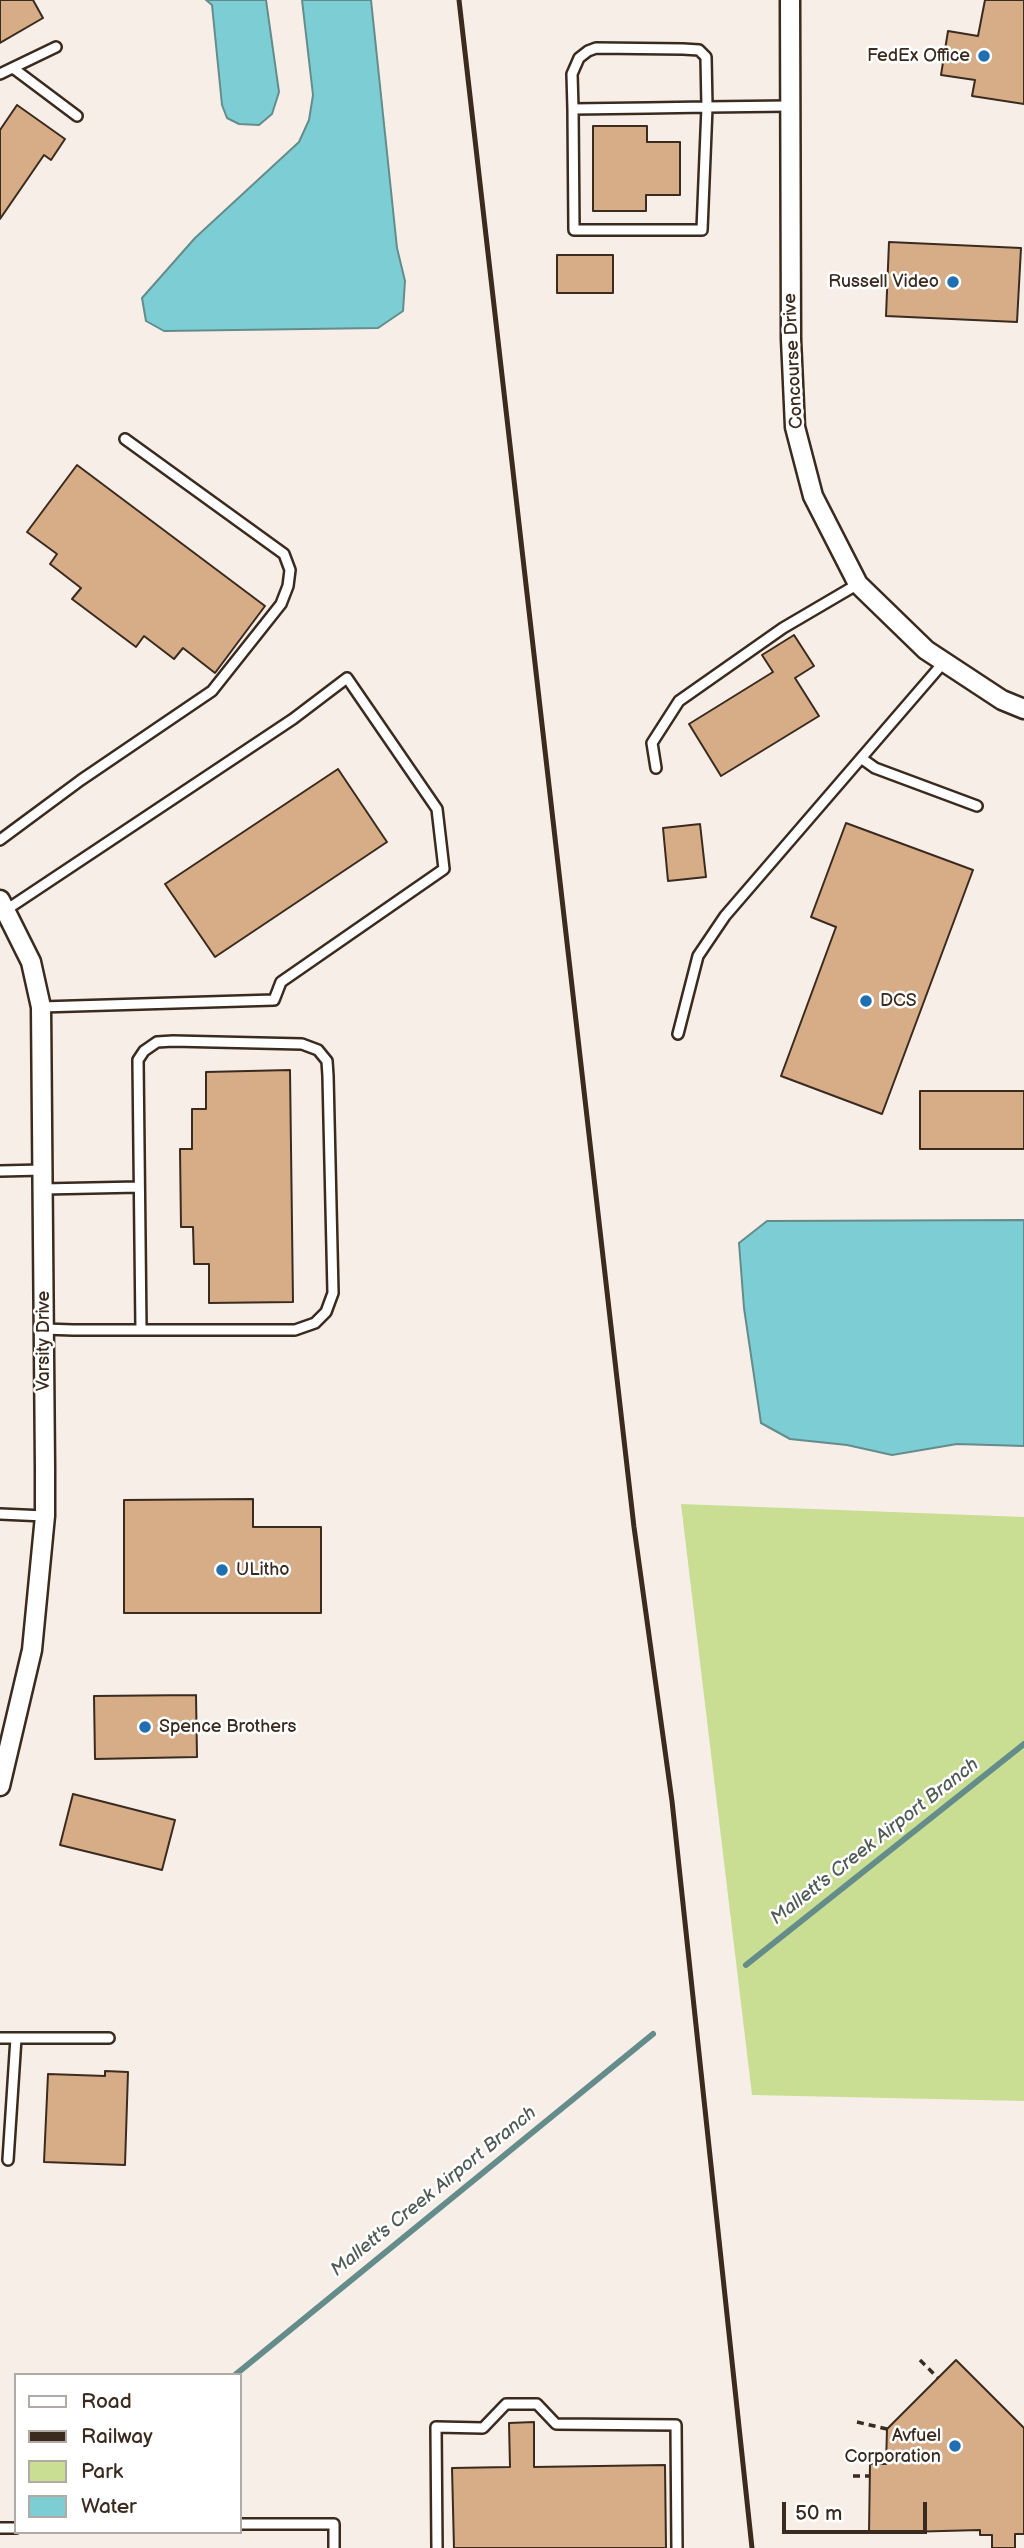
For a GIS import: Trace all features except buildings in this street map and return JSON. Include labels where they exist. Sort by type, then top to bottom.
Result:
[{"type":"street","name":"Concourse Drive","points":[[790,0],[791,339],[795,427],[813,496],[858,584],[926,650],[1002,700],[1024,709]]},
{"type":"street","name":"Varsity Drive","points":[[1,1775],[32,1650],[45,1516],[41,1007],[31,962],[3,905]]},
{"type":"lane","points":[[0,74],[56,47]]},
{"type":"lane","points":[[596,48],[699,50],[706,57],[707,107],[702,230],[574,230],[573,109],[572,74],[579,58],[596,48]]},
{"type":"lane","points":[[13,68],[77,116]]},
{"type":"lane","points":[[573,109],[789,106]]},
{"type":"lane","points":[[0,840],[81,780],[212,691],[281,604],[288,586],[290,570],[285,554],[125,439]]},
{"type":"lane","points":[[656,768],[652,743],[679,701],[783,628],[858,584]]},
{"type":"lane","points":[[678,1034],[698,956],[725,916],[944,662]]},
{"type":"lane","points":[[3,905],[293,719],[347,678],[437,809],[444,869],[281,982],[274,1000],[41,1007]]},
{"type":"lane","points":[[861,758],[875,768],[977,806]]},
{"type":"lane","points":[[44,1329],[141,1330],[295,1330],[315,1323],[326,1312],[332,1293],[327,1061],[318,1050],[302,1044],[157,1042],[138,1060],[141,1330]]},
{"type":"lane","points":[[0,1171],[43,1170]]},
{"type":"lane","points":[[43,1189],[139,1186]]},
{"type":"lane","points":[[0,1514],[45,1516]]},
{"type":"lane","points":[[0,2038],[109,2038]]},
{"type":"lane","points":[[8,2160],[16,2038]]},
{"type":"lane","points":[[437,2548],[436,2427],[484,2428],[506,2404],[537,2404],[556,2424],[676,2425],[677,2548]]},
{"type":"lane","points":[[242,2524],[334,2524],[334,2548]]},
{"type":"path","points":[[920,2360],[938,2378]]},
{"type":"path","points":[[857,2422],[887,2429]]},
{"type":"path","points":[[853,2476],[870,2476]]},
{"type":"green space","points":[[681,1504],[1024,1517],[1024,2101],[752,2095]]},
{"type":"water","points":[[206,0],[266,0],[279,92],[272,114],[259,125],[239,124],[227,118],[222,105],[212,5]]},
{"type":"water","points":[[302,0],[371,0],[397,248],[405,281],[403,311],[378,328],[164,331],[146,321],[142,298],[195,238],[299,142],[309,120],[313,95]]},
{"type":"water","points":[[1024,1220],[1024,1446],[957,1444],[892,1455],[847,1445],[790,1439],[761,1423],[744,1308],[739,1243],[767,1221]]},
{"type":"waterway","name":"Mallett's Creek Airport Branch","points":[[746,1965],[1024,1744]]},
{"type":"waterway","name":"Mallett's Creek Airport Branch","points":[[237,2373],[653,2034]]},
{"type":"railway","points":[[459,0],[634,1527],[672,1801],[752,2548]]},
{"type":"place","name":"FedEx Office","points":[[984,56]]},
{"type":"place","name":"Russell Video","points":[[953,282]]},
{"type":"place","name":"DCS","points":[[866,1001]]},
{"type":"place","name":"ULitho","points":[[222,1570]]},
{"type":"place","name":"Spence Brothers","points":[[145,1727]]},
{"type":"place","name":"Avfuel Corporation","points":[[955,2446]]}]
